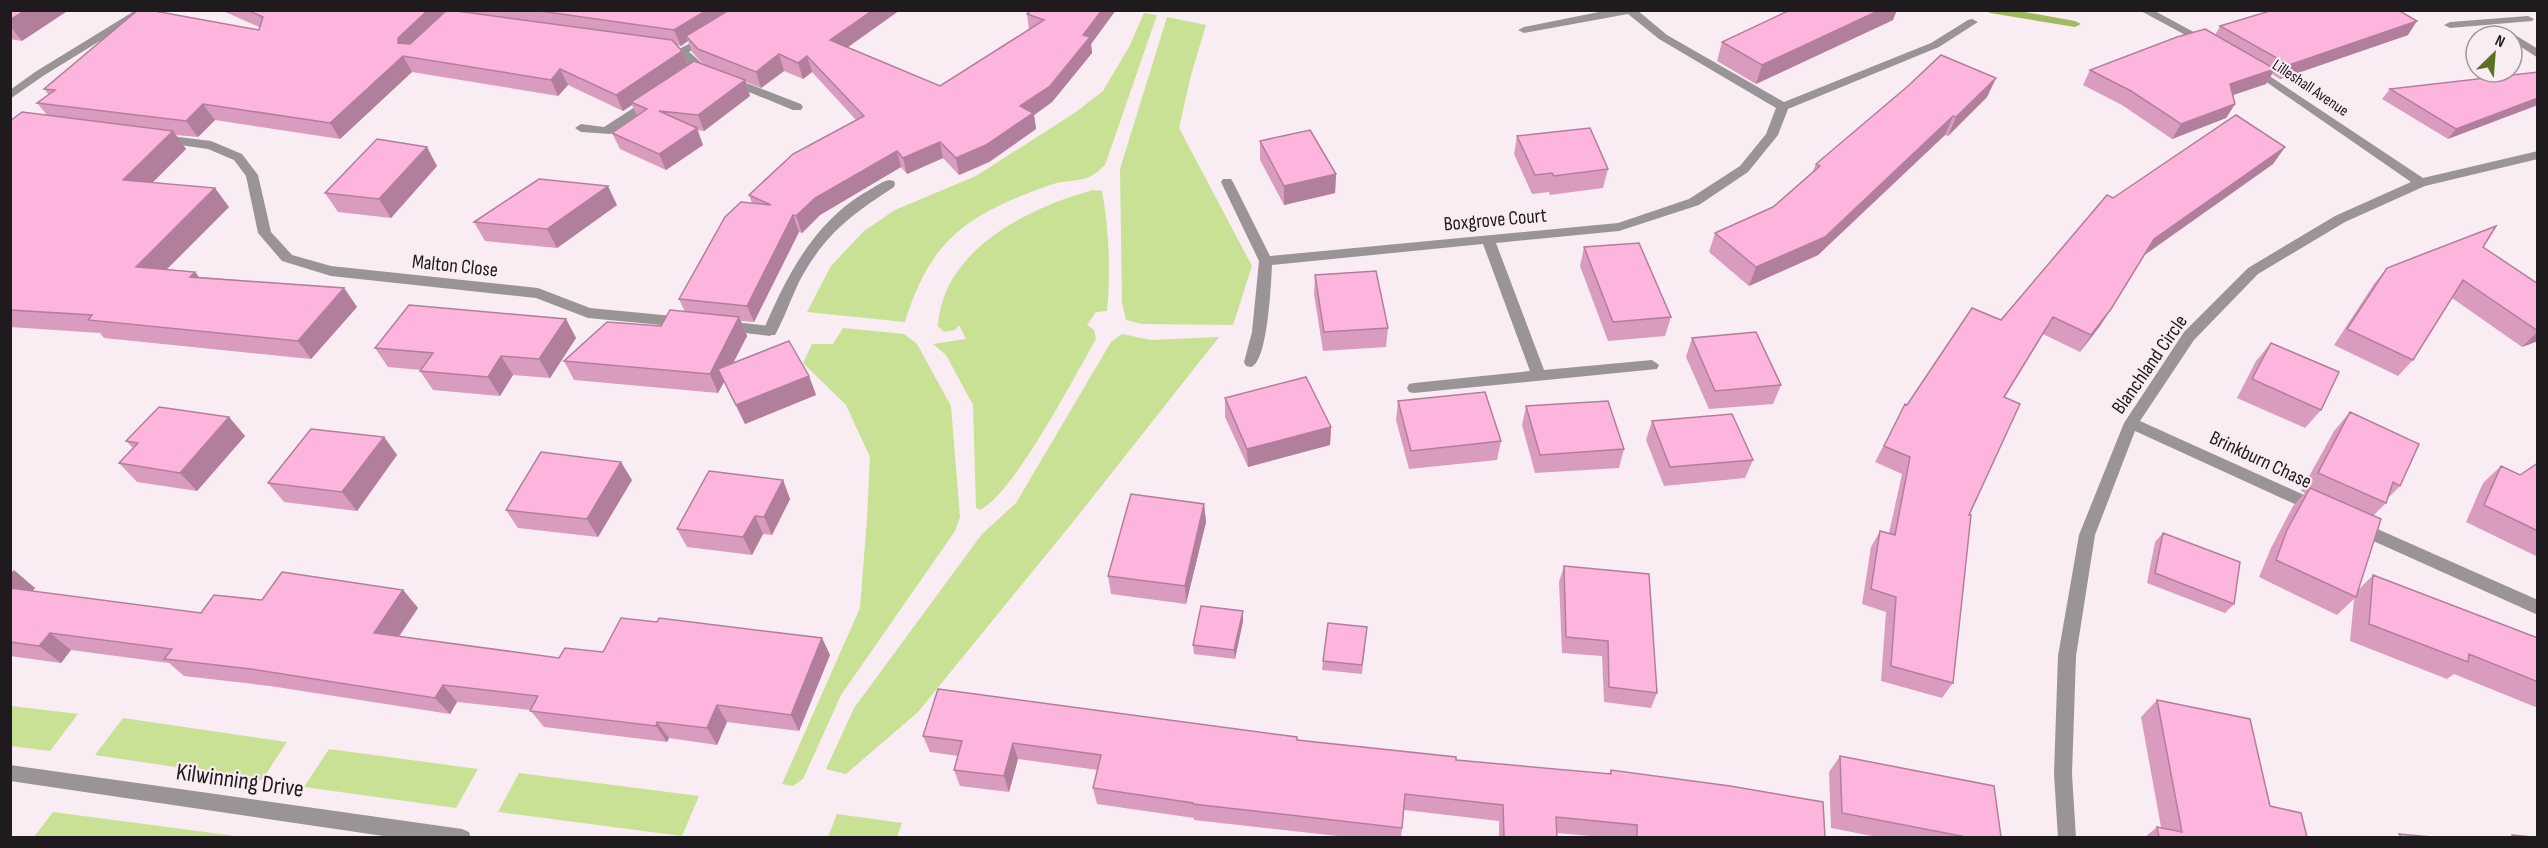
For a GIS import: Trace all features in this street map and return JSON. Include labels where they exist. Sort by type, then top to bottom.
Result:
[{"type":"street","points":[[10,96],[39,74],[145,10]]},
{"type":"street","points":[[1524,30],[1630,10],[1663,37],[1783,107],[1935,45],[1972,22]]},
{"type":"street","points":[[2144,10],[2219,49]]},
{"type":"street","points":[[2450,25],[2528,18]]},
{"type":"street","points":[[649,48],[683,52],[713,34]]},
{"type":"street","points":[[2524,45],[2538,55]]},
{"type":"street","points":[[683,52],[694,72],[797,107]]},
{"type":"street","name":"Lilleshall Avenue","points":[[2238,59],[2421,183]]},
{"type":"street","points":[[581,128],[606,131],[662,94]]},
{"type":"street","name":"Boxgrove Court","points":[[1266,261],[1618,227],[1694,202],[1744,169],[1772,135],[1783,107]]},
{"type":"street","name":"Malton Close","points":[[154,138],[211,145],[238,158],[252,175],[265,233],[287,258],[331,271],[538,293],[588,313],[770,331],[793,278],[820,238],[853,207],[889,184]]},
{"type":"street","name":"Blanchland Circle","points":[[2067,837],[2063,774],[2067,656],[2087,536],[2131,423],[2189,336],[2253,271],[2340,219],[2421,183],[2538,155]]},
{"type":"street","points":[[1227,182],[1266,261],[1259,332],[1251,362]]},
{"type":"street","points":[[1488,239],[1539,375]]},
{"type":"street","points":[[1414,388],[1653,365]]},
{"type":"street","name":"Brinkburn Chase","points":[[2131,423],[2538,608]]},
{"type":"street","name":"Kilwinning Drive","points":[[10,773],[462,837]]},
{"type":"green space","points":[[1144,13],[1157,15],[1105,165],[1095,174],[1050,185],[1022,196],[975,219],[957,233],[941,249],[927,269],[915,293],[905,322],[807,312],[831,266],[864,231],[895,210],[976,176],[1076,112],[1103,91],[1129,47]]},
{"type":"green space","points":[[1167,17],[1206,25],[1191,75],[1179,128],[1252,266],[1233,325],[1142,324],[1126,320],[1122,303],[1120,169]]},
{"type":"green space","points":[[1093,190],[1102,191],[1106,220],[1109,251],[1107,311],[1096,312],[1087,325],[1094,330],[1096,339],[1043,432],[1010,481],[994,499],[980,510],[976,508],[973,405],[946,355],[933,344],[966,339],[959,325],[955,330],[944,332],[938,326],[943,299],[955,275],[972,254],[993,236],[1042,208]]},
{"type":"green space","points":[[843,328],[904,334],[917,344],[951,406],[960,517],[955,531],[841,695],[803,779],[793,786],[782,784],[860,608],[870,457],[846,405],[803,363],[812,344],[833,344]]},
{"type":"green space","points":[[1122,334],[1151,340],[1219,337],[1077,517],[918,712],[846,774],[826,769],[854,708],[982,534],[1016,503],[1111,342]]},
{"type":"green space","points":[[11,706],[78,714],[50,751],[11,746]]},
{"type":"green space","points":[[123,718],[287,742],[262,780],[95,755]]},
{"type":"green space","points":[[329,749],[478,769],[456,808],[304,787]]},
{"type":"green space","points":[[519,773],[699,796],[682,836],[498,812]]},
{"type":"green space","points":[[53,812],[243,837],[34,837]]},
{"type":"green space","points":[[837,814],[902,823],[897,837],[828,837]]},
{"type":"building","points":[[10,10],[26,10],[10,20]]},
{"type":"building","points":[[138,10],[259,30],[263,17],[247,10],[428,10],[398,38],[398,43],[410,44],[449,10],[672,40],[682,51],[616,95],[560,69],[551,80],[403,56],[330,123],[203,104],[186,121],[37,103],[55,90],[44,89]]},
{"type":"building","points":[[533,10],[707,10],[674,30]]},
{"type":"building","points":[[729,10],[873,10],[830,40],[940,86],[1044,20],[1027,14],[1031,10],[1102,10],[1083,35],[1090,37],[1050,86],[1020,106],[1033,113],[986,145],[956,158],[940,142],[903,158],[897,151],[815,198],[796,216],[793,215],[747,306],[679,299],[725,217],[741,202],[771,205],[749,195],[793,154],[864,116],[807,56],[798,63],[779,54],[756,72],[698,49],[686,36]]},
{"type":"building","points":[[1790,10],[1880,10],[1762,65],[1722,42]]},
{"type":"building","points":[[2273,10],[2398,10],[2417,21],[2289,65],[2220,26]]},
{"type":"building","points":[[2205,29],[2275,69],[2230,84],[2235,104],[2181,124],[2131,91],[2090,70],[2177,37]]},
{"type":"building","points":[[1941,55],[1996,78],[1825,237],[1756,267],[1715,233],[1773,207],[1820,166],[1816,164]]},
{"type":"building","points":[[694,61],[745,80],[698,115],[659,111],[697,128],[659,154],[612,133],[647,109],[631,102]]},
{"type":"building","points":[[2538,72],[2538,98],[2456,129],[2390,89],[2464,80],[2464,84],[2524,84],[2524,74]]},
{"type":"building","points":[[22,112],[173,131],[123,180],[215,188],[136,267],[195,272],[190,277],[344,288],[298,341],[88,320],[92,315],[10,310],[10,121]]},
{"type":"building","points":[[2236,115],[2285,147],[2154,239],[2111,309],[2091,335],[2053,317],[2004,397],[2020,404],[1969,515],[1971,515],[1953,683],[1891,666],[1896,597],[1871,589],[1880,531],[1895,535],[1910,457],[1884,446],[1905,404],[1907,405],[1972,308],[2001,320],[2107,195],[2113,198]]},
{"type":"building","points":[[1590,128],[1608,169],[1554,176],[1552,173],[1535,175],[1517,136]]},
{"type":"building","points":[[1310,130],[1336,174],[1284,186],[1260,141]]},
{"type":"building","points":[[377,139],[427,147],[379,199],[325,193]]},
{"type":"building","points":[[539,179],[608,186],[547,229],[474,222]]},
{"type":"building","points":[[2496,226],[2483,247],[2538,284],[2538,331],[2463,280],[2413,360],[2347,329],[2387,268]]},
{"type":"building","points":[[1639,243],[1671,317],[1613,322],[1584,247]]},
{"type":"building","points":[[1376,271],[1388,328],[1324,332],[1315,275]]},
{"type":"building","points":[[409,305],[566,319],[539,359],[501,356],[488,377],[420,371],[433,353],[375,348]]},
{"type":"building","points":[[670,310],[739,317],[710,374],[564,361],[607,322],[661,326]]},
{"type":"building","points":[[1756,332],[1781,385],[1715,391],[1692,338]]},
{"type":"building","points":[[789,341],[809,376],[736,405],[718,369]]},
{"type":"building","points":[[2271,343],[2339,372],[2321,410],[2252,379]]},
{"type":"building","points":[[1306,377],[1331,427],[1247,449],[1225,398]]},
{"type":"building","points":[[1485,392],[1501,441],[1411,451],[1398,401]]},
{"type":"building","points":[[1608,401],[1624,449],[1540,455],[1526,406]]},
{"type":"building","points":[[159,407],[229,417],[180,473],[119,463],[138,443],[126,441]]},
{"type":"building","points":[[2350,412],[2419,444],[2400,486],[2393,482],[2386,503],[2318,473]]},
{"type":"building","points":[[1732,414],[1753,460],[1670,467],[1652,421]]},
{"type":"building","points":[[311,429],[384,437],[342,492],[268,483]]},
{"type":"building","points":[[541,452],[621,462],[587,519],[506,510]]},
{"type":"building","points":[[2538,463],[2538,531],[2484,505],[2501,466],[2520,475]]},
{"type":"building","points":[[709,471],[783,480],[764,517],[755,516],[743,537],[677,529]]},
{"type":"building","points":[[2310,488],[2381,519],[2356,597],[2276,560],[2287,530]]},
{"type":"building","points":[[1131,494],[1204,504],[1185,586],[1108,576]]},
{"type":"building","points":[[2163,533],[2240,562],[2234,604],[2155,573]]},
{"type":"building","points":[[1564,566],[1649,574],[1657,693],[1609,687],[1608,641],[1566,637]]},
{"type":"building","points":[[282,572],[403,590],[374,633],[559,658],[565,648],[603,652],[621,618],[657,622],[659,618],[822,638],[791,715],[717,705],[707,728],[657,722],[656,726],[530,711],[538,696],[443,685],[435,698],[251,669],[164,659],[172,649],[50,633],[39,646],[10,642],[10,588],[201,613],[214,595],[262,600]]},
{"type":"building","points":[[2373,575],[2538,638],[2538,682],[2469,654],[2468,662],[2369,624]]},
{"type":"building","points":[[1201,606],[1243,611],[1234,650],[1193,645]]},
{"type":"building","points":[[1328,623],[1367,627],[1362,665],[1323,661]]},
{"type":"building","points":[[938,689],[1297,737],[1297,740],[1456,757],[1456,760],[1611,774],[1611,770],[1730,786],[1823,802],[1825,837],[1637,837],[1637,825],[1556,817],[1557,837],[1504,837],[1503,805],[1405,794],[1402,828],[1193,804],[1093,788],[1101,755],[1013,743],[1004,776],[954,770],[962,741],[923,736]]},
{"type":"building","points":[[2157,700],[2250,719],[2270,806],[2301,813],[2307,837],[2159,837],[2157,827],[2182,832]]},
{"type":"building","points":[[1840,756],[1994,786],[2001,837],[1966,837],[1842,813]]},
{"type":"building","points":[[2399,834],[2432,837],[2401,837]]},
{"type":"waterway","points":[[1990,10],[2075,24]]}]
